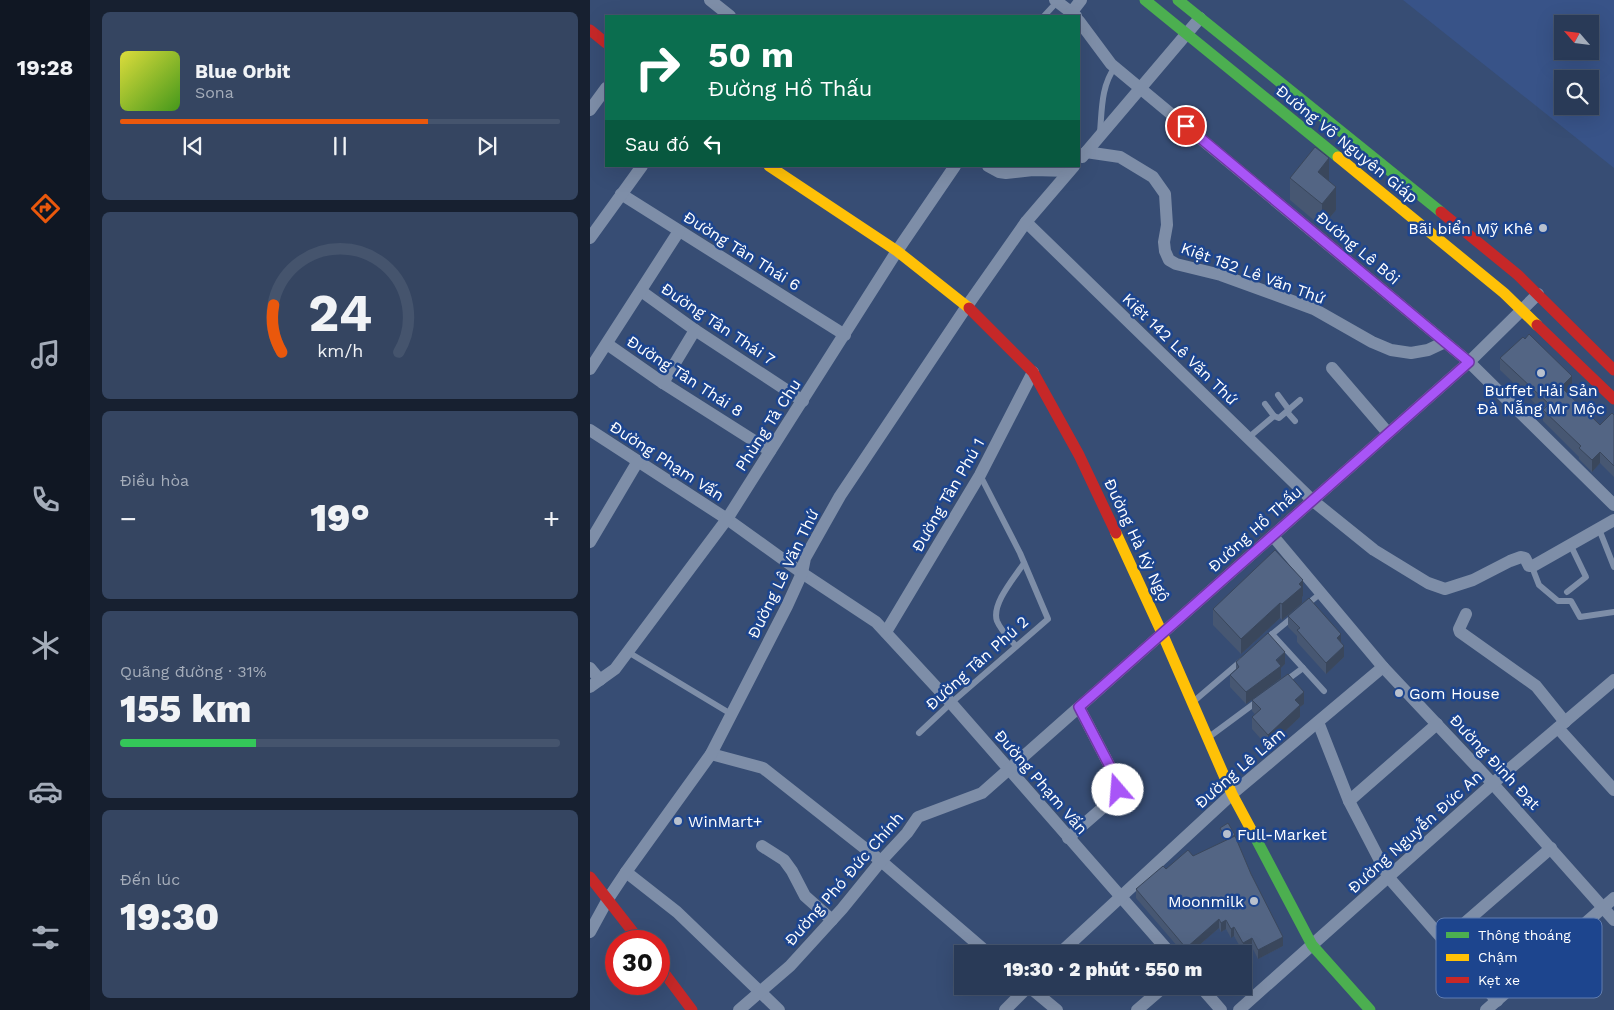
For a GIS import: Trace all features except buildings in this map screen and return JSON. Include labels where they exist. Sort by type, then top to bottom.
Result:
[{"type":"street","points":[[710,0],[729,15]]},
{"type":"street","points":[[1075,15],[1081,0]]},
{"type":"street","name":"Đường Võ Nguyên Giáp","points":[[1145,0],[1504,293],[1614,399]]},
{"type":"street","name":"Đường Võ Nguyên Giáp","points":[[1178,0],[1518,275],[1614,370]]},
{"type":"street","name":"Đường Lê Bôi","points":[[1056,1],[1074,15]]},
{"type":"street","points":[[1082,156],[1200,18]]},
{"type":"street","name":"Đường Lê Bôi","points":[[1080,22],[1115,67],[1469,362],[1614,505]]},
{"type":"street","points":[[590,30],[605,43]]},
{"type":"street","points":[[590,110],[605,89]]},
{"type":"street","name":"Kiệt 152 Lê Văn Thứ","points":[[1082,156],[1120,157],[1153,177],[1165,194],[1167,225],[1164,242],[1165,251],[1169,260],[1176,264],[1221,275],[1314,309],[1372,342],[1392,350],[1411,353],[1428,350],[1445,342]]},
{"type":"street","points":[[590,238],[641,167]]},
{"type":"street","name":"Đường Hà Kỳ Ngộ","points":[[771,167],[897,251],[967,306],[1033,372],[1078,455],[1162,633],[1232,794],[1312,945],[1370,1010]]},
{"type":"street","name":"Phùng Tả Chu","points":[[595,684],[615,669],[727,519],[897,251],[955,167]]},
{"type":"street","points":[[990,167],[1006,173],[1071,169]]},
{"type":"street","name":"Đường Lê Văn Thứ","points":[[590,932],[608,899],[626,872],[711,754],[787,606],[802,573],[806,558],[840,496],[967,306],[1026,222],[1071,169]]},
{"type":"street","name":"Đường Tân Thái 6","points":[[621,194],[845,335]]},
{"type":"street","name":"Kiệt 142 Lê Văn Thứ","points":[[1026,222],[1312,500],[1374,550],[1428,583],[1445,589],[1473,580],[1521,557],[1532,567]]},
{"type":"street","points":[[590,369],[679,231]]},
{"type":"street","name":"Đường Tân Thái 7","points":[[640,291],[694,330],[803,401]]},
{"type":"street","name":"Đường Hồ Thấu","points":[[1009,769],[1469,362],[1538,294]]},
{"type":"street","points":[[663,383],[694,330]]},
{"type":"street","name":"Đường Tân Thái 8","points":[[607,344],[663,383],[770,451]]},
{"type":"street","points":[[1332,368],[1388,433]]},
{"type":"street","name":"Đường Tân Phú 1","points":[[886,632],[980,475],[1033,372]]},
{"type":"street","name":"Đường Phạm Vấn","points":[[590,430],[727,519],[802,573],[865,614],[886,632],[1163,945]]},
{"type":"street","points":[[590,542],[638,461]]},
{"type":"street","points":[[1532,567],[1614,520]]},
{"type":"street","name":"Đường Đinh Đạt","points":[[1273,536],[1383,667],[1493,784],[1614,920]]},
{"type":"street","points":[[1466,614],[1459,629],[1460,632],[1536,686],[1562,725],[1614,790]]},
{"type":"street","name":"Đường Lê Lâm","points":[[1069,945],[1232,794],[1383,667]]},
{"type":"street","points":[[590,668],[595,684]]},
{"type":"street","name":"Đường Nguyễn Đức An","points":[[1239,1010],[1493,784],[1614,680]]},
{"type":"street","points":[[1068,838],[1114,798],[1118,790],[1118,782],[1079,707]]},
{"type":"street","points":[[1318,722],[1348,800],[1389,878],[1436,931]]},
{"type":"street","points":[[1348,800],[1437,724]]},
{"type":"street","points":[[711,754],[763,768],[881,862],[978,945]]},
{"type":"street","name":"Đường Phó Đức Chính","points":[[739,1010],[790,966],[907,833],[918,817],[982,793],[1009,769]]},
{"type":"street","points":[[762,846],[784,860],[792,870],[805,896],[832,920]]},
{"type":"street","points":[[1469,918],[1550,848]]},
{"type":"street","points":[[626,872],[677,912],[779,1010]]},
{"type":"street","points":[[590,877],[632,930]]},
{"type":"street","points":[[1592,918],[1614,898]]},
{"type":"street","points":[[670,981],[692,1010]]},
{"type":"street","points":[[1005,1010],[1019,995]]},
{"type":"street","points":[[1039,995],[1057,1010]]},
{"type":"street","points":[[1137,1010],[1154,995]]},
{"type":"street","points":[[1208,995],[1221,1010]]},
{"type":"street","points":[[1486,1010],[1500,998]]},
{"type":"lane","points":[[1045,15],[1056,1]]},
{"type":"lane","points":[[1100,136],[1104,93],[1115,67]]},
{"type":"lane","points":[[1278,395],[1295,421]]},
{"type":"lane","points":[[1265,404],[1274,416],[1279,418],[1300,400]]},
{"type":"lane","points":[[1248,438],[1274,416]]},
{"type":"lane","name":"Đường Tân Phú 2","points":[[919,733],[950,703],[1048,619],[1024,563],[980,475]]},
{"type":"lane","points":[[1599,529],[1614,567]]},
{"type":"lane","points":[[1567,592],[1586,577],[1571,546]]},
{"type":"lane","points":[[1016,646],[999,625],[996,614],[1001,597],[1024,563]]},
{"type":"lane","points":[[1532,567],[1539,585],[1558,601],[1571,601],[1580,618],[1614,612]]},
{"type":"lane","points":[[1258,646],[1321,593]]},
{"type":"lane","points":[[1272,634],[1324,692]]},
{"type":"lane","points":[[628,652],[731,714]]},
{"type":"lane","points":[[1192,702],[1243,659]]},
{"type":"lane","points":[[1279,685],[1303,668]]},
{"type":"lane","points":[[1207,738],[1263,697]]},
{"type":"water","points":[[1403,0],[1614,0],[1614,168]]},
{"type":"traffic: fast","points":[[1145,0],[1338,157]]},
{"type":"traffic: fast","points":[[1178,0],[1441,212]]},
{"type":"traffic: fast","points":[[1254,835],[1312,945],[1370,1010]]},
{"type":"traffic: slow","points":[[1338,157],[1504,293],[1537,325]]},
{"type":"traffic: slow","points":[[771,167],[897,251],[969,308]]},
{"type":"traffic: slow","points":[[1116,533],[1232,794],[1254,835]]},
{"type":"traffic: jam","points":[[590,30],[605,42]]},
{"type":"traffic: jam","points":[[1441,212],[1518,275],[1614,370]]},
{"type":"traffic: jam","points":[[969,308],[1033,372],[1079,455],[1116,533]]},
{"type":"traffic: jam","points":[[1537,325],[1614,399]]},
{"type":"traffic: jam","points":[[590,877],[631,930]]},
{"type":"traffic: jam","points":[[670,981],[692,1010]]},
{"type":"place","name":"Bãi biển Mỹ Khê","points":[[1543,228]]},
{"type":"place","name":"Buffet Hải Sản Đà Nẵng Mr Mộc","points":[[1541,373]]},
{"type":"place","name":"Gom House","points":[[1399,693]]},
{"type":"place","name":"WinMart+","points":[[678,821]]},
{"type":"place","name":"Full-Market","points":[[1227,834]]},
{"type":"place","name":"Moonmilk","points":[[1254,901]]},
{"type":"route","points":[[1118,790],[1118,782],[1079,707],[1469,362],[1186,126]]}]
